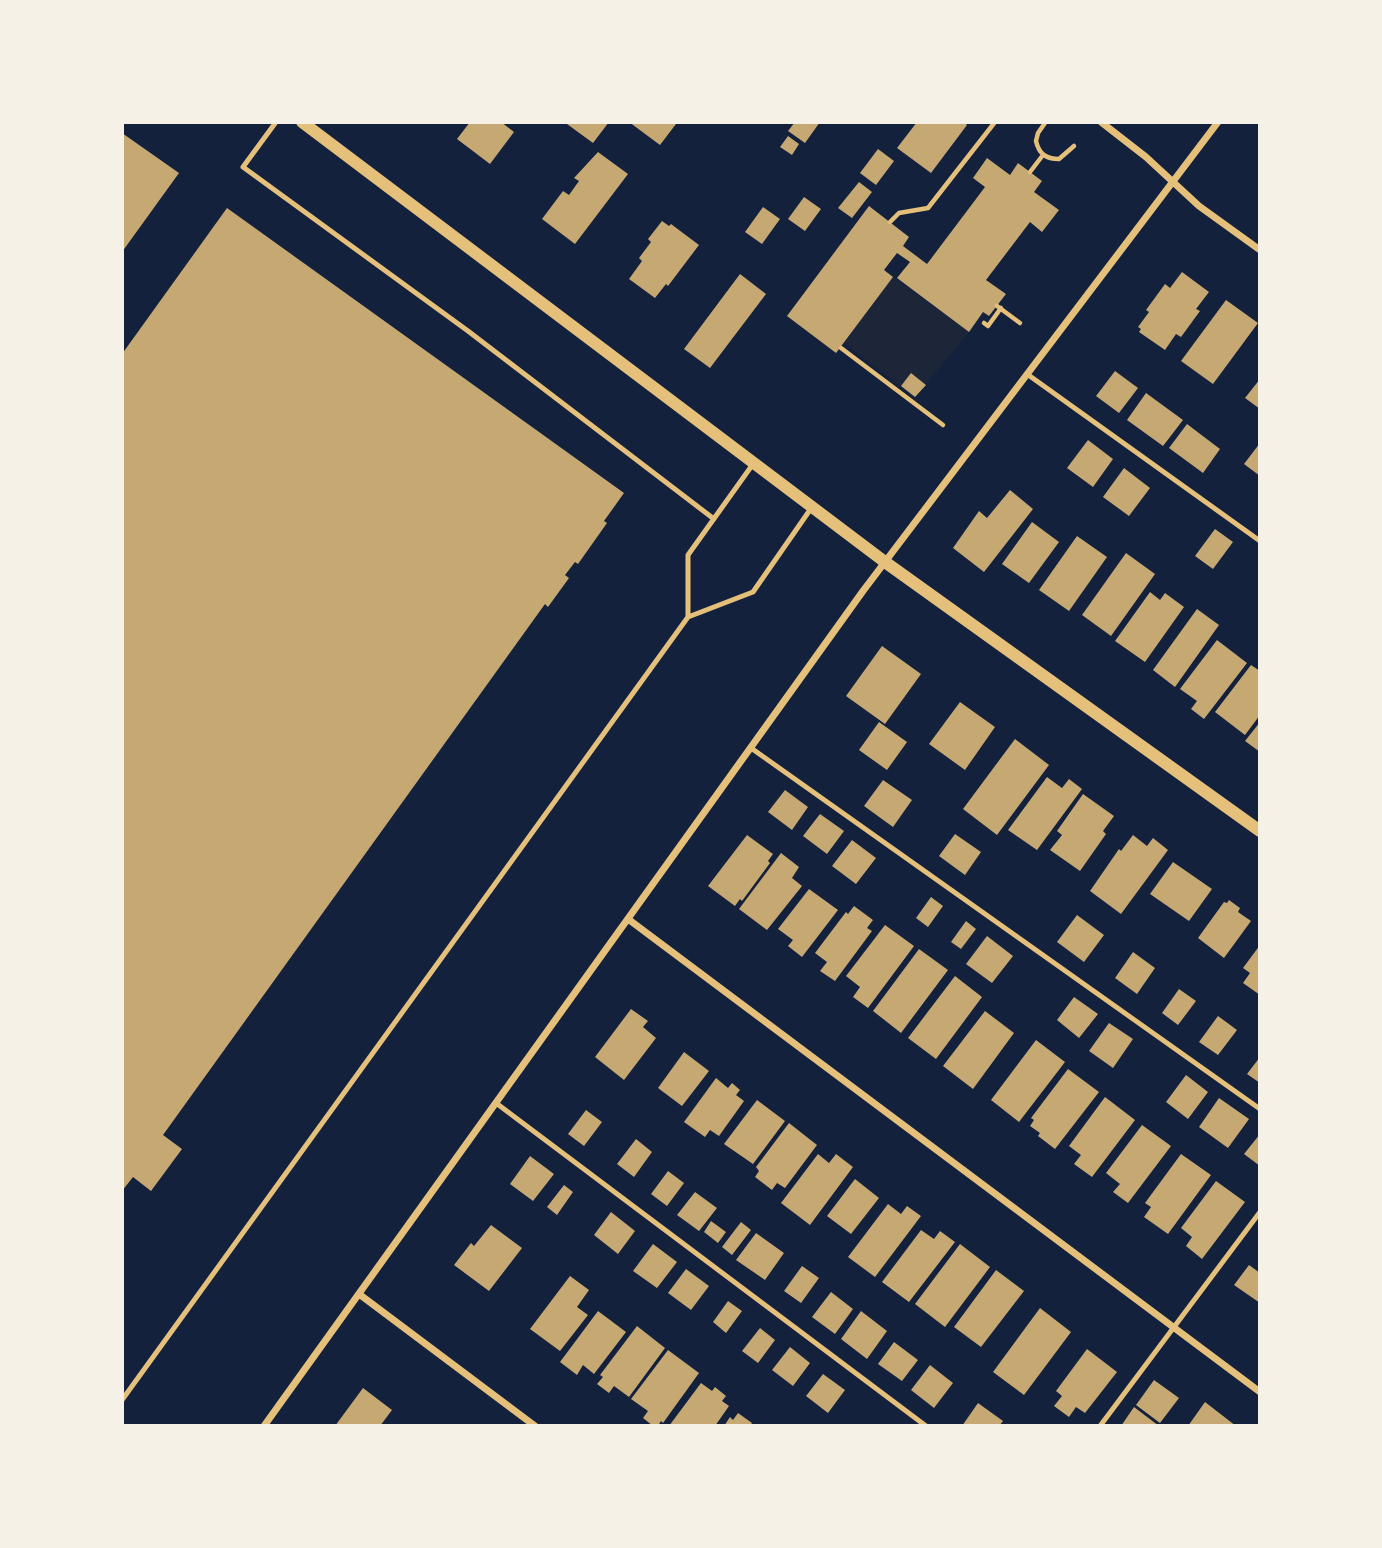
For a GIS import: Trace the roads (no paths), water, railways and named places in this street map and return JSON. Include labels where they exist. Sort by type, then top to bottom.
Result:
[{"type":"street","points":[[302,122],[812,508],[1259,831]]},
{"type":"street","points":[[1101,122],[1146,157],[1199,206],[1259,250]]},
{"type":"street","points":[[264,1426],[885,562],[1219,122]]},
{"type":"street","points":[[628,919],[1259,1392]]},
{"type":"street","points":[[359,1294],[535,1426]]},
{"type":"lane","points":[[276,122],[243,167],[468,331],[714,519]]},
{"type":"lane","points":[[1027,374],[1259,541]]},
{"type":"lane","points":[[688,617],[688,555],[754,463]]},
{"type":"lane","points":[[122,1400],[688,617],[753,592],[812,508]]},
{"type":"lane","points":[[751,748],[1259,1109]]},
{"type":"lane","points":[[496,1103],[926,1426]]},
{"type":"lane","points":[[1100,1426],[1259,1212]]}]
